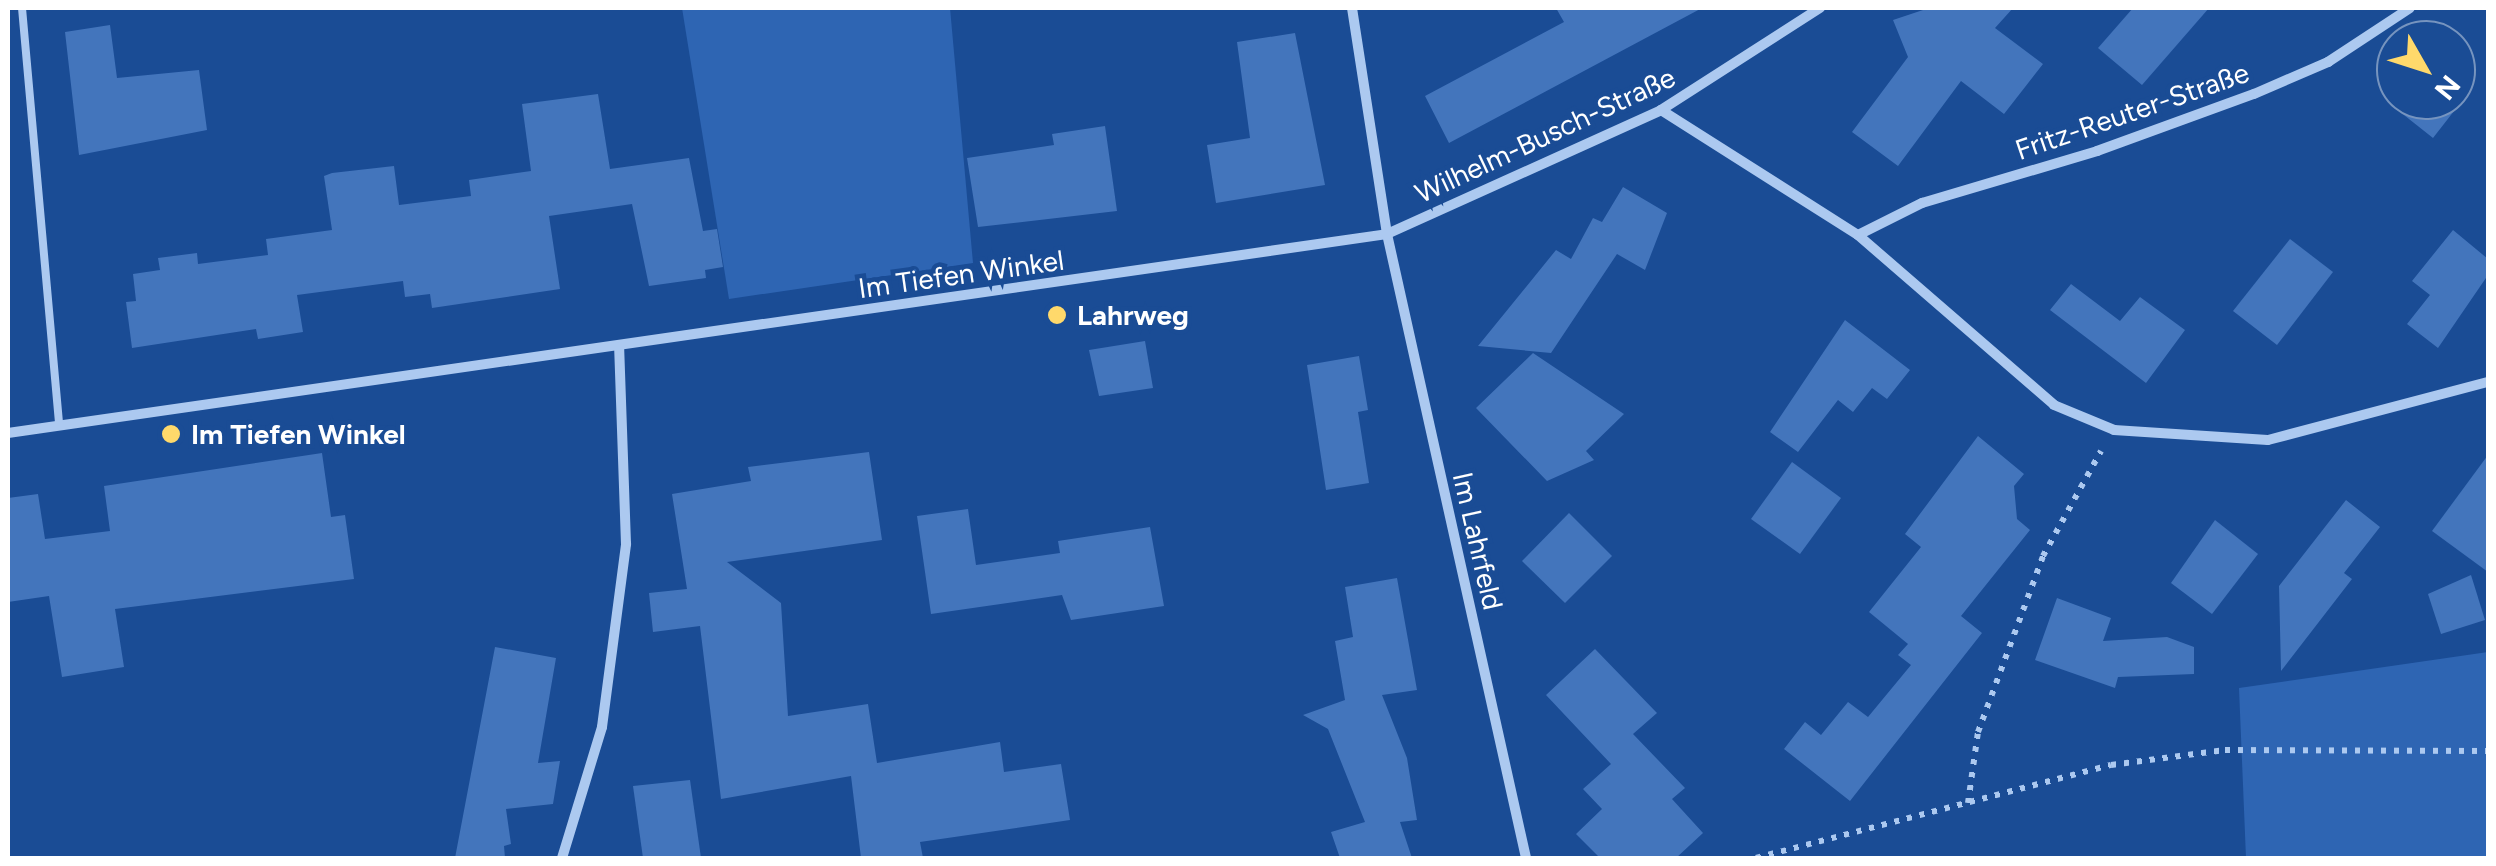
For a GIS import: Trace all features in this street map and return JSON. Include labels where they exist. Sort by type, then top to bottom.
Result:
[{"type":"street","points":[[1352,8],[1387,234]]},
{"type":"street","name":"Wilhelm-Busch-Straße","points":[[1387,234],[1661,110],[1820,8]]},
{"type":"street","name":"Fritz-Reuter-Straße","points":[[1858,235],[1922,203],[2097,152],[2254,94],[2343,54],[2410,8]]},
{"type":"street","points":[[1661,110],[1858,235],[2054,406],[2114,430],[2268,440],[2488,382]]},
{"type":"street","name":"Im Tiefen Winkel","points":[[8,433],[1387,234]]},
{"type":"street","name":"Im Lahrfeld","points":[[1387,234],[1526,858]]},
{"type":"street","points":[[562,858],[602,727],[626,544],[619,346]]},
{"type":"lane","points":[[22,8],[60,425]]},
{"type":"path","points":[[1968,802],[1978,732],[2043,556],[2114,430]]},
{"type":"path","points":[[1756,858],[2111,765],[2226,750],[2488,751]]},
{"type":"shaded area","points":[[682,8],[950,8],[973,263],[729,299]]},
{"type":"shaded area","points":[[2488,652],[2488,858],[2246,858],[2239,688]]},
{"type":"building","points":[[1556,8],[1702,8],[1449,143],[1425,96],[1564,22]]},
{"type":"building","points":[[1929,8],[2013,8],[1995,28],[2043,64],[2004,114],[1961,81],[1898,166],[1852,132],[1908,57],[1893,20]]},
{"type":"building","points":[[2133,8],[2209,8],[2142,85],[2098,48]]},
{"type":"building","points":[[110,25],[117,78],[199,70],[207,130],[79,155],[65,32]]},
{"type":"building","points":[[1295,33],[1325,185],[1216,203],[1207,145],[1250,138],[1237,42]]},
{"type":"building","points":[[598,94],[610,169],[689,158],[703,231],[717,229],[723,267],[705,270],[706,278],[649,286],[632,204],[549,216],[560,289],[432,308],[430,294],[405,297],[403,281],[297,295],[303,332],[258,339],[256,329],[132,348],[126,302],[136,301],[133,274],[160,270],[158,258],[197,253],[198,264],[268,255],[266,239],[332,230],[324,176],[332,173],[394,166],[399,205],[471,196],[469,180],[531,171],[522,104]]},
{"type":"building","points":[[2410,120],[2447,120],[2433,138]]},
{"type":"building","points":[[1105,126],[1117,211],[978,227],[967,158],[1054,145],[1052,134]]},
{"type":"building","points":[[1623,187],[1667,213],[1645,270],[1617,254],[1551,353],[1478,346],[1556,250],[1571,259],[1593,218],[1602,222]]},
{"type":"building","points":[[2453,230],[2488,259],[2488,275],[2438,348],[2407,324],[2430,295],[2412,281]]},
{"type":"building","points":[[2290,239],[2333,272],[2277,345],[2233,311]]},
{"type":"building","points":[[2071,284],[2120,321],[2140,297],[2185,330],[2146,383],[2050,310]]},
{"type":"building","points":[[1845,320],[1910,370],[1887,399],[1872,388],[1853,412],[1838,400],[1798,452],[1770,432]]},
{"type":"building","points":[[1145,341],[1153,388],[1099,396],[1089,350]]},
{"type":"building","points":[[1533,353],[1624,414],[1586,451],[1594,460],[1547,481],[1476,408]]},
{"type":"building","points":[[1359,356],[1368,410],[1358,412],[1369,483],[1326,490],[1307,365]]},
{"type":"building","points":[[1978,436],[2024,474],[2014,486],[2017,519],[2030,530],[1961,616],[1982,633],[1850,801],[1784,749],[1805,722],[1821,735],[1848,702],[1868,717],[1911,665],[1898,655],[1908,644],[1869,612],[1921,547],[1905,534]]},
{"type":"building","points":[[869,452],[882,540],[727,562],[781,603],[788,716],[868,704],[877,763],[1000,742],[1004,772],[1061,764],[1070,820],[920,842],[923,858],[861,858],[851,776],[721,799],[700,626],[653,632],[649,593],[687,589],[672,494],[751,481],[748,467]]},
{"type":"building","points":[[322,453],[331,517],[345,515],[354,579],[115,609],[124,667],[62,677],[49,596],[8,602],[8,498],[38,494],[45,539],[110,531],[104,486]]},
{"type":"building","points":[[2488,455],[2488,572],[2432,531]]},
{"type":"building","points":[[1792,462],[1841,498],[1800,554],[1751,519]]},
{"type":"building","points":[[2346,500],[2380,527],[2344,573],[2352,579],[2281,671],[2279,586]]},
{"type":"building","points":[[968,509],[976,565],[1060,553],[1058,541],[1150,527],[1164,606],[1071,620],[1062,595],[931,614],[917,516]]},
{"type":"building","points":[[1569,513],[1612,556],[1565,603],[1522,561]]},
{"type":"building","points":[[2215,520],[2258,554],[2212,614],[2171,583]]},
{"type":"building","points":[[2471,575],[2485,620],[2441,634],[2428,594]]},
{"type":"building","points":[[1397,578],[1417,690],[1382,695],[1407,758],[1417,820],[1400,822],[1412,858],[1340,858],[1331,832],[1365,822],[1328,729],[1303,715],[1345,700],[1335,641],[1353,637],[1345,587]]},
{"type":"building","points":[[2057,598],[2111,618],[2103,641],[2167,637],[2194,647],[2194,674],[2118,677],[2115,688],[2035,660]]},
{"type":"building","points":[[495,647],[556,658],[538,763],[560,761],[553,804],[506,809],[511,844],[504,846],[505,858],[455,858]]},
{"type":"building","points":[[1595,649],[1657,713],[1633,734],[1685,788],[1672,799],[1703,833],[1676,858],[1600,858],[1576,834],[1602,809],[1583,789],[1611,764],[1546,695]]},
{"type":"building","points":[[690,780],[701,858],[643,858],[633,786]]},
{"type":"place","name":"Lahrweg","points":[[1057,315]]},
{"type":"place","name":"Im Tiefen Winkel","points":[[171,434]]}]
